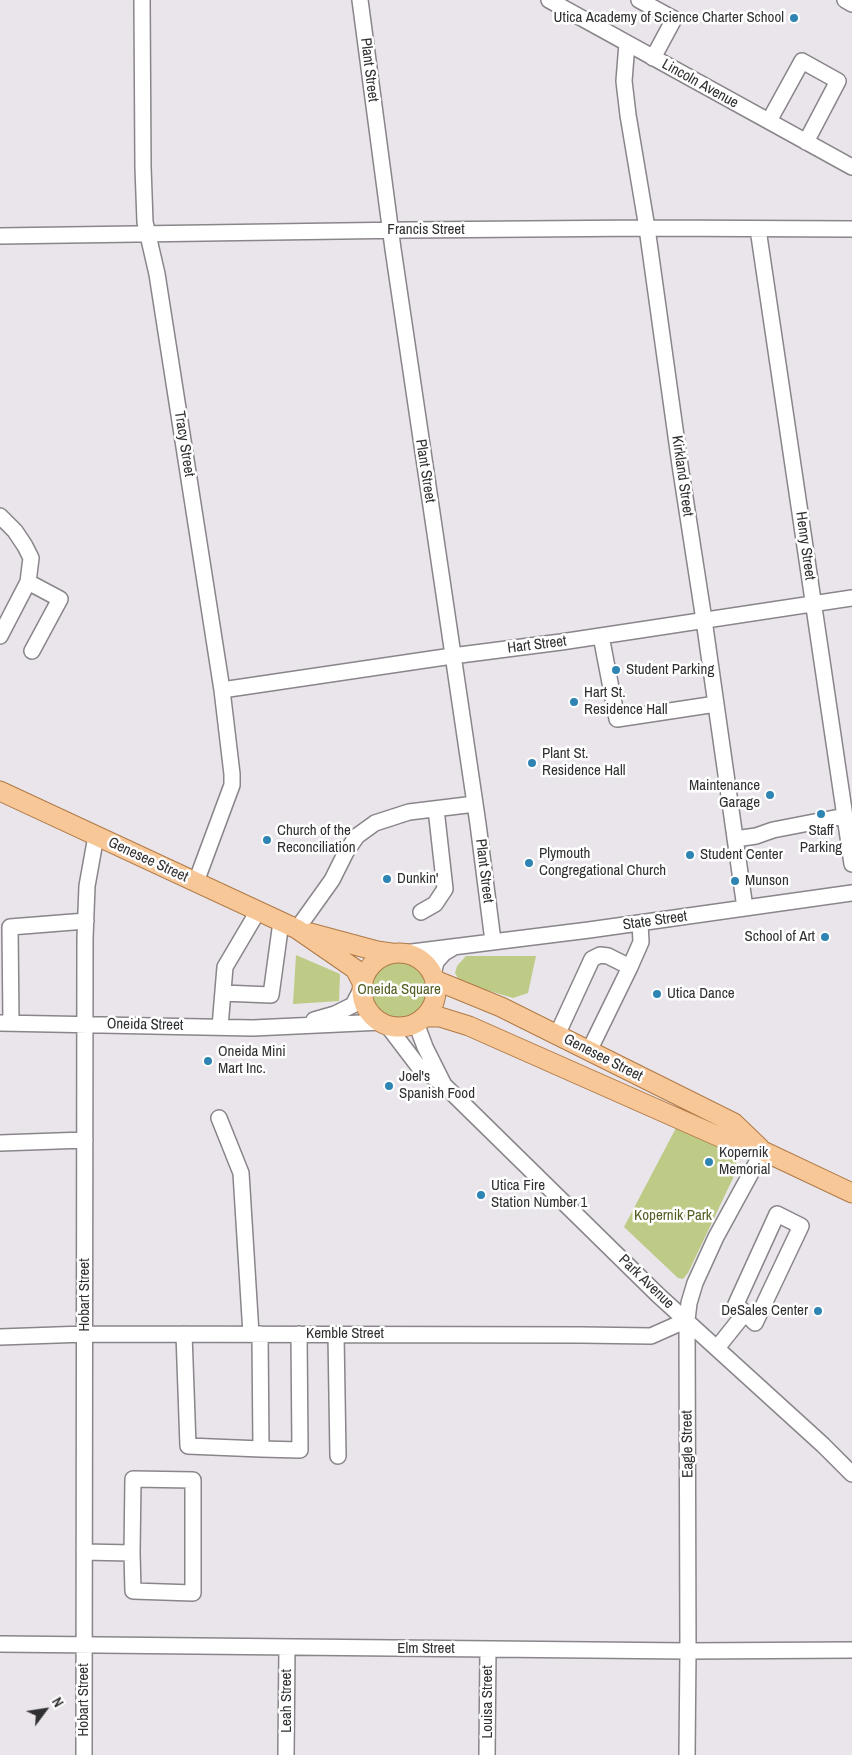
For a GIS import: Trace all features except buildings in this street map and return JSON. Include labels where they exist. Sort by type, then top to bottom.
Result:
[{"type":"main road","name":"Genesee Street","points":[[0,791],[289,925],[377,951],[398,953]]},
{"type":"main road","name":"Genesee Street","points":[[289,925],[355,969],[362,986]]},
{"type":"main road","points":[[398,953],[416,956],[426,964],[434,977],[436,990],[431,1010],[420,1020],[407,1026],[397,1027],[385,1024],[367,1008],[363,998],[362,986],[366,973],[372,964],[381,957],[398,953]]},
{"type":"main road","name":"Genesee Street","points":[[434,977],[501,1007],[734,1123],[763,1151]]},
{"type":"main road","name":"Genesee Street","points":[[420,1020],[440,1017],[469,1026],[722,1138],[763,1151],[852,1193]]},
{"type":"street","name":"Tracy Street","points":[[142,0],[145,222],[159,284],[222,690],[232,774],[232,786],[196,882]]},
{"type":"street","name":"Plant Street","points":[[360,0],[390,230],[422,452],[443,580],[452,656],[476,804],[493,941]]},
{"type":"street","points":[[639,0],[674,19],[653,58]]},
{"type":"street","points":[[845,0],[852,4]]},
{"type":"street","name":"Lincoln Avenue","points":[[556,2],[627,44],[852,167]]},
{"type":"street","name":"Kirkland Street","points":[[627,44],[624,81],[628,115],[647,228],[745,908]]},
{"type":"street","points":[[769,121],[802,61],[838,81],[806,142]]},
{"type":"street","name":"Henry Street","points":[[758,229],[852,864]]},
{"type":"street","name":"Francis Street","points":[[0,236],[390,230],[852,229]]},
{"type":"street","points":[[0,516],[15,531],[30,558],[28,582],[0,636]]},
{"type":"street","points":[[28,582],[60,599],[32,651]]},
{"type":"street","name":"Hart Street","points":[[222,690],[852,598]]},
{"type":"street","points":[[602,636],[617,719],[716,704]]},
{"type":"street","points":[[223,993],[271,995],[289,925],[332,880],[356,836],[376,824],[409,812],[476,804]]},
{"type":"street","points":[[421,912],[435,904],[445,890],[436,809]]},
{"type":"street","points":[[735,839],[845,816]]},
{"type":"street","name":"Hobart Street","points":[[84,1755],[86,921],[87,886],[96,836]]},
{"type":"street","name":"State Street","points":[[398,953],[640,923],[852,893]]},
{"type":"street","points":[[220,1027],[225,967],[258,911]]},
{"type":"street","points":[[6,1023],[10,927],[86,921]]},
{"type":"street","points":[[590,1051],[642,942],[640,923]]},
{"type":"street","points":[[434,977],[436,962],[444,953],[457,945]]},
{"type":"street","points":[[557,1035],[592,959],[600,955],[608,956],[630,967]]},
{"type":"street","name":"Oneida Street","points":[[290,1027],[334,1014],[353,1005],[362,986]]},
{"type":"street","name":"Park Avenue","points":[[420,1020],[425,1047],[444,1085]]},
{"type":"street","name":"Oneida Street","points":[[6,1023],[220,1027],[385,1024]]},
{"type":"street","name":"Park Avenue","points":[[385,1024],[419,1068],[444,1085],[658,1295],[823,1445],[852,1474]]},
{"type":"street","points":[[219,1118],[240,1173],[256,1334],[261,1449]]},
{"type":"street","points":[[0,1128],[0,1143],[85,1140]]},
{"type":"street","name":"Eagle Street","points":[[687,1755],[687,1320],[689,1303],[695,1282],[716,1237],[763,1151]]},
{"type":"street","points":[[777,1214],[801,1226],[755,1323],[745,1313],[736,1304],[777,1214]]},
{"type":"street","points":[[717,1348],[745,1313]]},
{"type":"street","name":"Kemble Street","points":[[0,1337],[85,1334],[581,1334],[651,1336],[687,1320]]},
{"type":"street","points":[[184,1334],[188,1446],[300,1450],[299,1334]]},
{"type":"street","points":[[336,1334],[338,1456]]},
{"type":"street","points":[[133,1479],[193,1480],[193,1592],[133,1591],[132,1553],[133,1479]]},
{"type":"street","points":[[84,1552],[132,1553]]},
{"type":"street","name":"Elm Street","points":[[0,1644],[688,1651],[852,1650]]},
{"type":"street","name":"Leah Street","points":[[286,1755],[287,1648]]},
{"type":"street","name":"Louisa Street","points":[[487,1755],[488,1649]]},
{"type":"green space","points":[[296,955],[340,974],[339,1001],[293,1004]]},
{"type":"green space","points":[[466,956],[536,956],[528,993],[513,998],[460,982],[455,973],[457,966]]},
{"type":"green space","name":"Oneida Square","points":[[381,957],[416,957],[426,964],[433,975],[436,990],[435,1000],[431,1010],[416,1023],[397,1027],[374,1016],[367,1008],[363,999],[366,973],[372,964]]},
{"type":"green space","name":"Kopernik Park","points":[[676,1128],[732,1154],[737,1163],[734,1176],[688,1273],[683,1279],[678,1278],[624,1227]]},
{"type":"place","name":"Utica Academy of Science Charter School","points":[[794,18]]},
{"type":"place","name":"Student Parking","points":[[616,670]]},
{"type":"place","name":"Hart St. Residence Hall","points":[[574,702]]},
{"type":"place","name":"Plant St. Residence Hall","points":[[532,763]]},
{"type":"place","name":"Maintenance Garage","points":[[770,795]]},
{"type":"place","name":"Staff Parking","points":[[821,814]]},
{"type":"place","name":"Church of the Reconciliation","points":[[267,840]]},
{"type":"place","name":"Student Center","points":[[690,855]]},
{"type":"place","name":"Plymouth Congregational Church","points":[[529,863]]},
{"type":"place","name":"Dunkin'","points":[[387,879]]},
{"type":"place","name":"Munson","points":[[735,881]]},
{"type":"place","name":"School of Art","points":[[825,937]]},
{"type":"place","name":"Utica Dance","points":[[657,994]]},
{"type":"place","name":"Oneida Mini Mart Inc.","points":[[208,1061]]},
{"type":"place","name":"Joel's Spanish Food","points":[[389,1086]]},
{"type":"place","name":"Kopernik Memorial","points":[[709,1162]]},
{"type":"place","name":"Utica Fire Station Number 1","points":[[481,1195]]},
{"type":"place","name":"DeSales Center","points":[[818,1311]]}]
